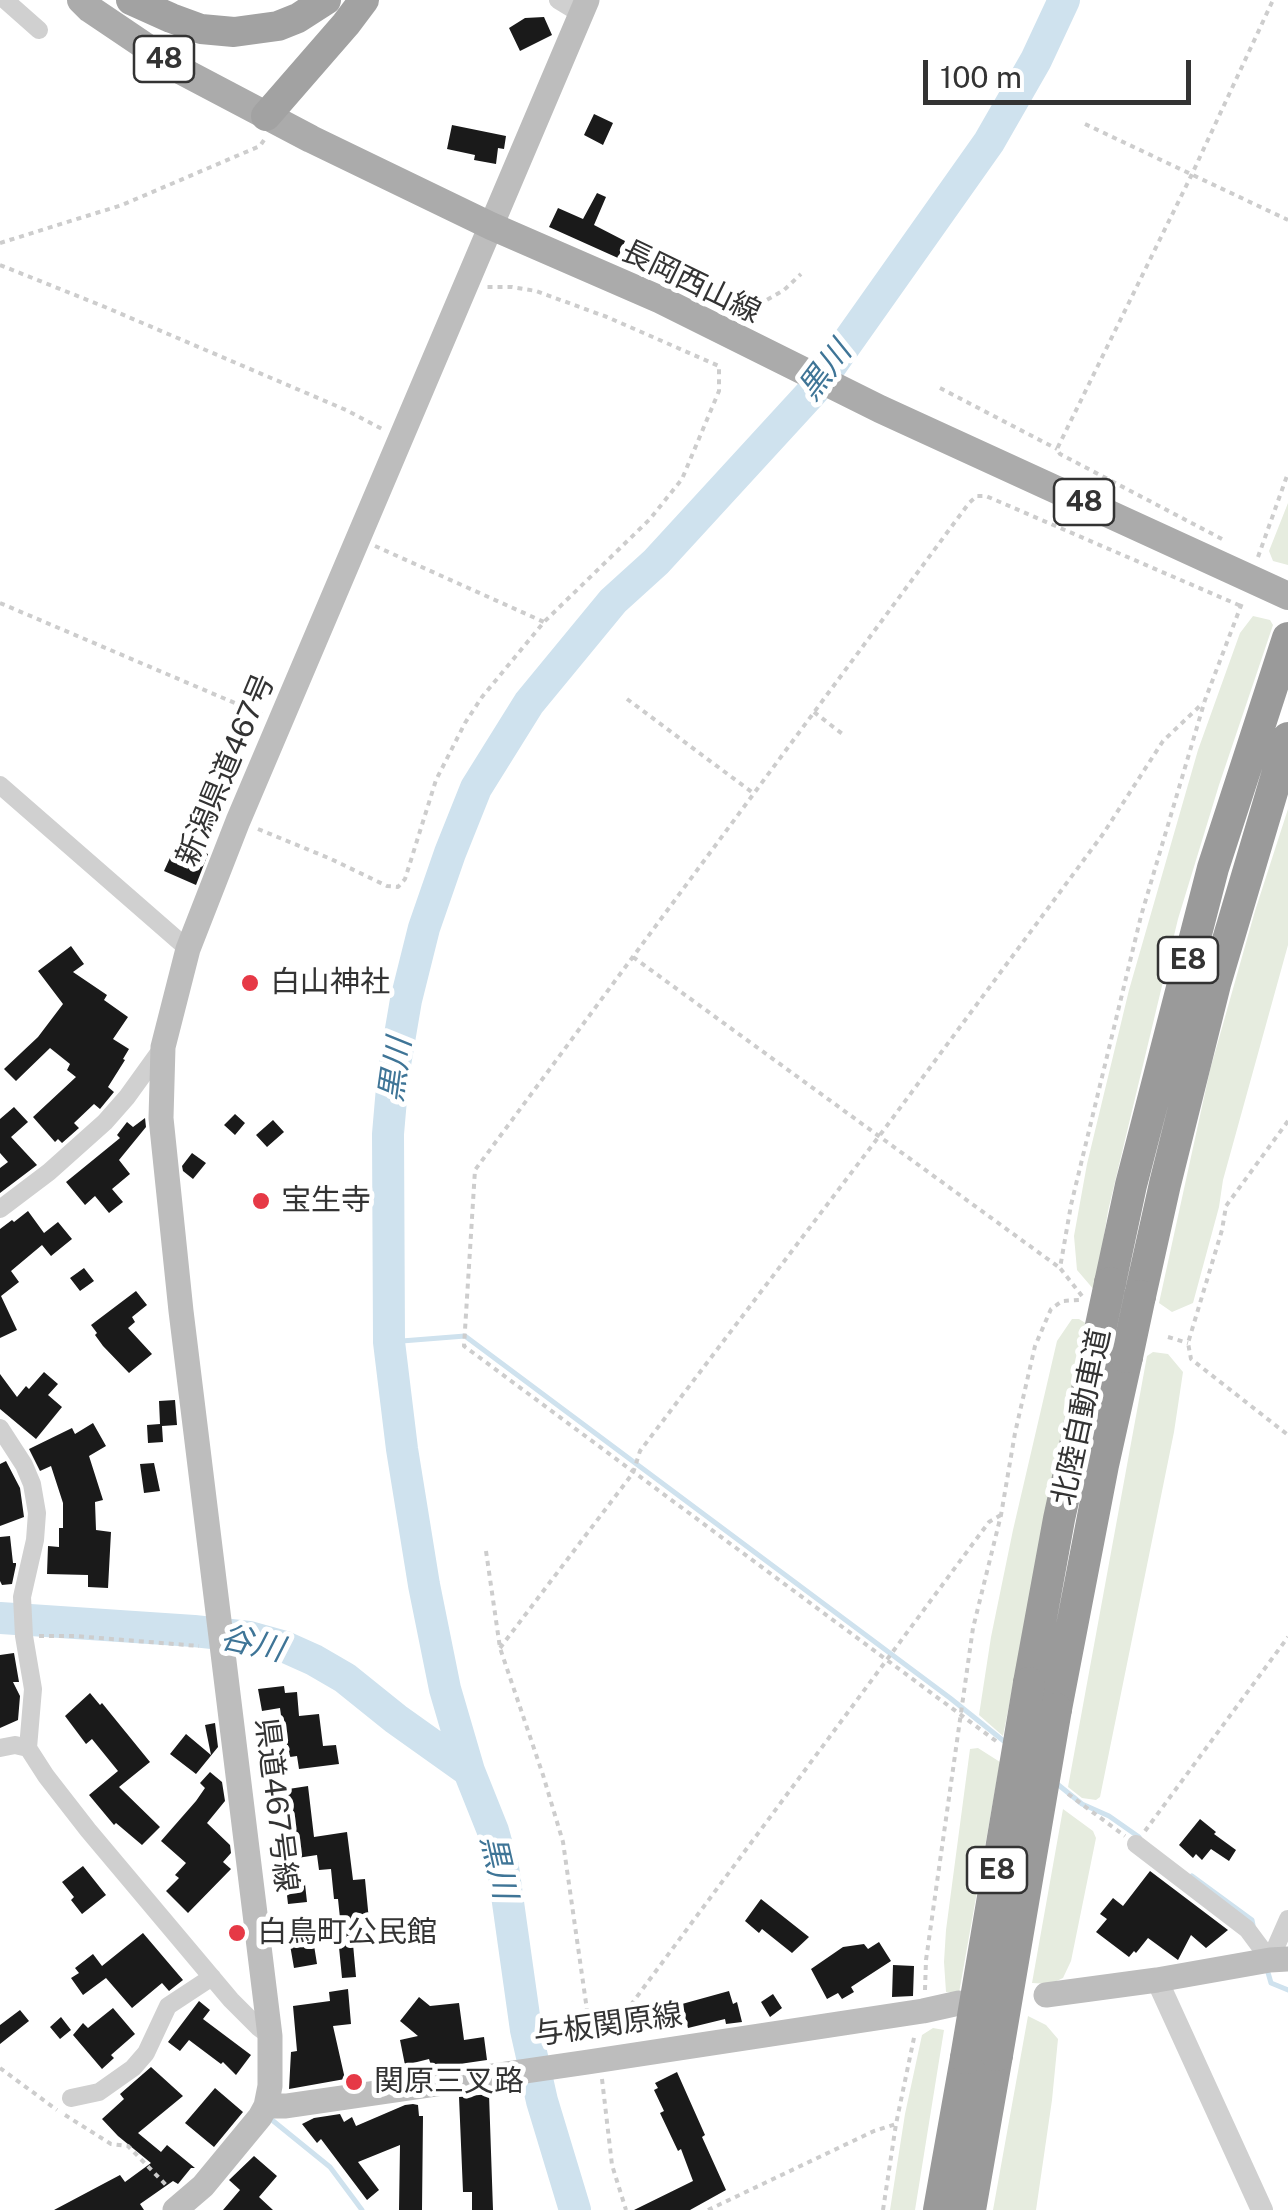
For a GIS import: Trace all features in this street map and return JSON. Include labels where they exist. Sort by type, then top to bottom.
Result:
[{"type":"highway","points":[[131,0],[201,29],[234,32],[278,26],[326,0]]},
{"type":"highway","points":[[265,115],[364,0]]},
{"type":"highway","name":"北陸自動車道","points":[[1126,1289],[1131,1184],[1213,868],[1287,641]]},
{"type":"highway","name":"北陸自動車道","points":[[970,2210],[981,2056],[1029,1683],[1059,1519],[1112,1353],[1126,1289],[1165,1184],[1215,984],[1288,738]]},
{"type":"highway","name":"北陸自動車道","points":[[940,2210],[981,2056],[1056,1709],[1103,1464],[1112,1353]]},
{"type":"main road","name":"長岡西山線","points":[[81,0],[182,70],[265,115],[491,226],[661,300],[1246,592],[1288,596]]},
{"type":"main road","name":"48","points":[[112,0],[178,57],[265,115]]},
{"type":"main road","name":"新潟県道467号","points":[[218,1613],[161,1118],[163,1047],[188,949],[238,821],[584,7]]},
{"type":"main road","name":"県道467号線","points":[[218,1613],[270,2036],[266,2106]]},
{"type":"main road","points":[[1046,1995],[1279,1960]]},
{"type":"main road","name":"与板関原線","points":[[266,2106],[594,2061],[923,2012],[958,2003]]},
{"type":"main road","points":[[183,2208],[266,2106]]},
{"type":"street","points":[[2,0],[39,30]]},
{"type":"street","points":[[558,0],[584,7]]},
{"type":"street","points":[[0,785],[188,949]]},
{"type":"street","points":[[0,1209],[49,1172],[104,1122],[163,1047]]},
{"type":"street","points":[[0,1428],[24,1465],[36,1502],[35,1540],[22,1597],[33,1689],[28,1748],[88,1830],[212,1977],[270,2036]]},
{"type":"street","points":[[0,1748],[28,1748]]},
{"type":"street","points":[[1136,1844],[1246,1929],[1279,1960]]},
{"type":"street","points":[[1279,1960],[1288,1919]]},
{"type":"street","points":[[71,2098],[99,2092],[133,2068],[146,2053],[168,2006],[212,1977]]},
{"type":"street","points":[[1157,1980],[1262,2210]]},
{"type":"path","points":[[1057,449],[1273,0]]},
{"type":"path","points":[[0,243],[122,205],[260,146],[265,115]]},
{"type":"path","points":[[1085,124],[1288,220]]},
{"type":"path","points":[[0,265],[346,410],[400,439]]},
{"type":"path","points":[[742,316],[784,290],[801,274]]},
{"type":"path","points":[[238,821],[331,858],[387,886],[398,887],[405,879],[436,780],[465,723],[544,622],[650,519],[682,479],[720,391],[720,363],[607,317],[536,291],[512,287],[462,290]]},
{"type":"path","points":[[940,388],[1224,540]]},
{"type":"path","points":[[1060,1268],[1120,1000],[1162,843],[1206,700],[1288,473]]},
{"type":"path","points":[[1009,1750],[464,1346],[475,1170],[968,503],[986,496],[1246,592]]},
{"type":"path","points":[[359,538],[544,622]]},
{"type":"path","points":[[0,604],[281,723]]},
{"type":"path","points":[[627,698],[754,793]]},
{"type":"path","points":[[500,1648],[633,1473],[640,1451],[1104,834],[1163,741],[1206,700]]},
{"type":"path","points":[[814,712],[845,736]]},
{"type":"path","points":[[634,957],[1060,1268],[1085,1299],[1062,1301],[1043,1322],[1019,1416],[1001,1515],[973,1628],[926,1960],[923,2012],[911,2043],[883,2210]]},
{"type":"path","points":[[1288,1122],[1226,1206],[1188,1343],[1191,1359],[1288,1434]]},
{"type":"path","points":[[1168,1337],[1188,1343]]},
{"type":"path","points":[[486,1551],[500,1648],[563,1842],[590,2030],[600,2046],[989,1522],[1001,1515]]},
{"type":"path","points":[[24,1636],[75,1636],[224,1648]]},
{"type":"path","points":[[1056,1786],[1136,1844],[1288,1637]]},
{"type":"path","points":[[594,2061],[612,2165],[626,2210]]},
{"type":"path","points":[[0,2068],[46,2104],[111,2144],[128,2146],[183,2208]]},
{"type":"path","points":[[708,2210],[896,2124]]},
{"type":"shaded area","points":[[1288,503],[1288,565],[1273,561],[1269,551]]},
{"type":"shaded area","points":[[1253,616],[1270,620],[1273,625],[1178,919],[1108,1211],[1095,1291],[1077,1270],[1074,1236],[1087,1164],[1129,990],[1198,750],[1240,633]]},
{"type":"shaded area","points":[[1288,809],[1288,945],[1193,1303],[1172,1312],[1159,1303],[1210,1070]]},
{"type":"shaded area","points":[[1072,1319],[1087,1324],[1003,1736],[979,1715],[991,1637],[1057,1341]]},
{"type":"shaded area","points":[[1153,1352],[1168,1354],[1183,1372],[1174,1432],[1100,1797],[1082,1798],[1068,1787],[1147,1356]]},
{"type":"shaded area","points":[[978,1748],[1000,1762],[959,1993],[946,1992],[946,1930],[970,1749]]},
{"type":"shaded area","points":[[1063,1809],[1093,1831],[1096,1838],[1071,1961],[1063,1978],[1050,1984],[1032,1983]]},
{"type":"shaded area","points":[[1028,2016],[1046,2025],[1058,2039],[1036,2210],[993,2210]]},
{"type":"shaded area","points":[[933,2028],[944,2030],[915,2210],[890,2210],[922,2035]]},
{"type":"building","points":[[544,17],[552,35],[520,51],[509,28],[525,18]]},
{"type":"building","points":[[594,114],[613,123],[603,145],[584,135]]},
{"type":"building","points":[[452,125],[506,136],[504,149],[498,148],[496,164],[447,149]]},
{"type":"building","points":[[597,193],[606,197],[594,225],[625,241],[618,258],[549,227],[558,208],[583,219]]},
{"type":"building","points":[[175,847],[198,857],[201,851],[208,854],[196,885],[164,871]]},
{"type":"building","points":[[71,946],[84,964],[73,972],[107,995],[104,1000],[128,1017],[113,1039],[129,1049],[108,1087],[114,1092],[100,1109],[94,1104],[74,1123],[79,1128],[62,1143],[58,1139],[55,1142],[33,1117],[76,1077],[67,1070],[70,1064],[50,1048],[16,1081],[4,1069],[38,1037],[63,1004],[38,971]]},
{"type":"building","points":[[14,1107],[28,1122],[11,1137],[37,1165],[0,1193],[0,1168],[8,1162],[0,1153],[0,1119]]},
{"type":"building","points":[[235,1114],[245,1123],[235,1135],[224,1125]]},
{"type":"building","points":[[145,1118],[146,1127],[119,1160],[130,1174],[112,1189],[123,1202],[109,1213],[95,1196],[85,1205],[66,1182],[120,1138],[117,1135],[127,1122],[133,1127]]},
{"type":"building","points":[[273,1120],[284,1132],[267,1147],[256,1135]]},
{"type":"building","points":[[192,1153],[206,1163],[193,1179],[182,1166]]},
{"type":"building","points":[[28,1211],[44,1233],[58,1222],[72,1239],[51,1256],[42,1245],[11,1271],[19,1282],[1,1296],[17,1330],[0,1338],[0,1229]]},
{"type":"building","points":[[84,1268],[94,1281],[80,1291],[70,1278]]},
{"type":"building","points":[[136,1291],[147,1305],[132,1317],[135,1322],[128,1328],[152,1354],[129,1373],[103,1346],[91,1325]]},
{"type":"building","points":[[44,1372],[58,1384],[48,1395],[62,1407],[36,1439],[0,1409],[0,1374],[17,1397]]},
{"type":"building","points":[[175,1400],[177,1425],[162,1426],[163,1442],[148,1443],[147,1425],[160,1424],[159,1401]]},
{"type":"building","points":[[93,1423],[106,1446],[89,1456],[103,1500],[95,1502],[96,1530],[111,1532],[108,1588],[88,1587],[88,1575],[47,1574],[48,1546],[59,1547],[63,1503],[51,1466],[40,1471],[29,1449],[72,1428],[75,1434]]},
{"type":"building","points":[[6,1461],[20,1488],[24,1517],[0,1526],[0,1464]]},
{"type":"building","points":[[154,1463],[160,1491],[144,1493],[140,1464]]},
{"type":"building","points":[[10,1536],[16,1565],[12,1584],[2,1585],[0,1537]]},
{"type":"building","points":[[14,1653],[19,1682],[13,1682],[20,1696],[18,1720],[0,1728],[0,1655]]},
{"type":"building","points":[[284,1686],[285,1693],[297,1692],[299,1716],[319,1714],[323,1746],[336,1745],[339,1764],[299,1769],[297,1756],[290,1757],[280,1708],[262,1711],[258,1689]]},
{"type":"building","points":[[90,1693],[150,1762],[119,1787],[160,1827],[142,1845],[114,1825],[89,1795],[118,1771],[92,1739],[86,1744],[65,1716]]},
{"type":"building","points":[[215,1723],[218,1747],[196,1774],[170,1754],[186,1734],[211,1755],[205,1725]]},
{"type":"building","points":[[210,1772],[222,1782],[225,1801],[207,1823],[230,1845],[231,1853],[223,1862],[231,1869],[188,1913],[166,1891],[179,1878],[175,1875],[186,1863],[161,1841],[196,1801],[205,1788],[200,1783]]},
{"type":"building","points":[[308,1786],[314,1837],[347,1832],[353,1880],[365,1879],[371,1941],[353,1944],[356,1977],[342,1978],[338,1937],[342,1937],[331,1869],[319,1870],[317,1855],[284,1860],[281,1841],[288,1840],[282,1790]]},
{"type":"building","points":[[1200,1819],[1236,1850],[1229,1861],[1211,1849],[1202,1860],[1196,1854],[1193,1858],[1179,1845]]},
{"type":"building","points":[[83,1866],[106,1895],[82,1914],[62,1882]]},
{"type":"building","points":[[1150,1871],[1228,1930],[1206,1948],[1191,1935],[1178,1960],[1148,1938],[1129,1957],[1096,1932],[1107,1919],[1100,1914],[1113,1898],[1123,1906]]},
{"type":"building","points":[[305,1884],[307,1902],[288,1904],[286,1887]]},
{"type":"building","points":[[761,1899],[809,1937],[792,1953],[745,1921]]},
{"type":"building","points":[[143,1933],[183,1980],[169,1991],[162,1983],[132,2008],[106,1978],[83,1995],[71,1978],[79,1973],[75,1968],[93,1954],[102,1966]]},
{"type":"building","points":[[307,1936],[308,1940],[313,1939],[317,1964],[294,1968],[289,1939]]},
{"type":"building","points":[[879,1942],[891,1961],[851,1987],[854,1992],[842,1999],[838,1993],[827,1999],[811,1969],[843,1947],[864,1944],[868,1949]]},
{"type":"building","points":[[893,1965],[914,1966],[913,1996],[892,1997]]},
{"type":"building","points":[[348,1989],[351,2024],[333,2026],[345,2079],[289,2089],[291,2052],[297,2051],[293,2006],[330,2001],[329,1992]]},
{"type":"building","points":[[729,1991],[733,2004],[737,2002],[742,2022],[726,2024],[725,2019],[688,2028],[682,2004]]},
{"type":"building","points":[[773,1994],[782,2008],[770,2017],[761,2002]]},
{"type":"building","points":[[419,1997],[430,2006],[459,2003],[464,2040],[484,2037],[487,2060],[432,2068],[429,2059],[405,2065],[400,2040],[418,2036],[400,2021]]},
{"type":"building","points":[[199,2001],[210,2010],[203,2019],[251,2055],[236,2075],[189,2040],[180,2051],[168,2042]]},
{"type":"building","points":[[113,2008],[135,2034],[111,2055],[114,2058],[102,2069],[73,2035],[83,2023],[88,2028]]},
{"type":"building","points":[[20,2010],[29,2021],[0,2044],[0,2025]]},
{"type":"building","points":[[61,2017],[71,2030],[60,2039],[50,2027]]},
{"type":"building","points":[[151,2067],[183,2096],[138,2133],[161,2152],[167,2145],[195,2168],[178,2184],[173,2181],[140,2204],[144,2210],[54,2210],[120,2175],[125,2182],[151,2163],[102,2119],[124,2099],[120,2094]]},
{"type":"building","points":[[677,2072],[726,2190],[690,2210],[634,2210],[693,2181],[681,2149],[678,2151],[660,2113],[664,2111],[654,2090],[658,2088],[655,2083]]},
{"type":"building","points":[[215,2088],[243,2112],[214,2147],[185,2123]]},
{"type":"building","points":[[489,2094],[493,2210],[472,2210],[472,2192],[463,2192],[459,2097]]},
{"type":"building","points":[[418,2105],[419,2116],[423,2116],[422,2210],[399,2210],[400,2145],[358,2162],[379,2190],[367,2200],[321,2139],[317,2143],[302,2124],[340,2114],[344,2122],[352,2117],[356,2126]]},
{"type":"building","points":[[254,2156],[277,2176],[259,2197],[273,2210],[223,2210],[240,2190],[229,2180]]},
{"type":"waterway","name":"黒川","points":[[575,2210],[542,2101],[526,2030],[503,1867],[445,1689],[402,1449],[389,1342],[388,1134],[406,1000],[424,928],[476,788],[529,703],[613,601],[656,562],[813,391],[989,142],[1036,60],[1064,0]]},
{"type":"waterway","points":[[389,1342],[465,1336],[1005,1742]]},
{"type":"waterway","name":"谷川","points":[[0,1618],[194,1631],[249,1637],[285,1647],[345,1678],[469,1771]]},
{"type":"waterway","points":[[1056,1783],[1082,1804],[1109,1816],[1139,1837]]},
{"type":"waterway","points":[[1192,1876],[1252,1920],[1253,1925]]},
{"type":"waterway","points":[[1267,1969],[1271,1983],[1288,1990]]},
{"type":"waterway","points":[[272,2120],[330,2167],[362,2210]]},
{"type":"place","name":"白山神社","points":[[250,983]]},
{"type":"place","name":"宝生寺","points":[[261,1201]]},
{"type":"place","name":"白鳥町公民館","points":[[237,1933]]},
{"type":"place","name":"関原三叉路","points":[[354,2082]]}]
